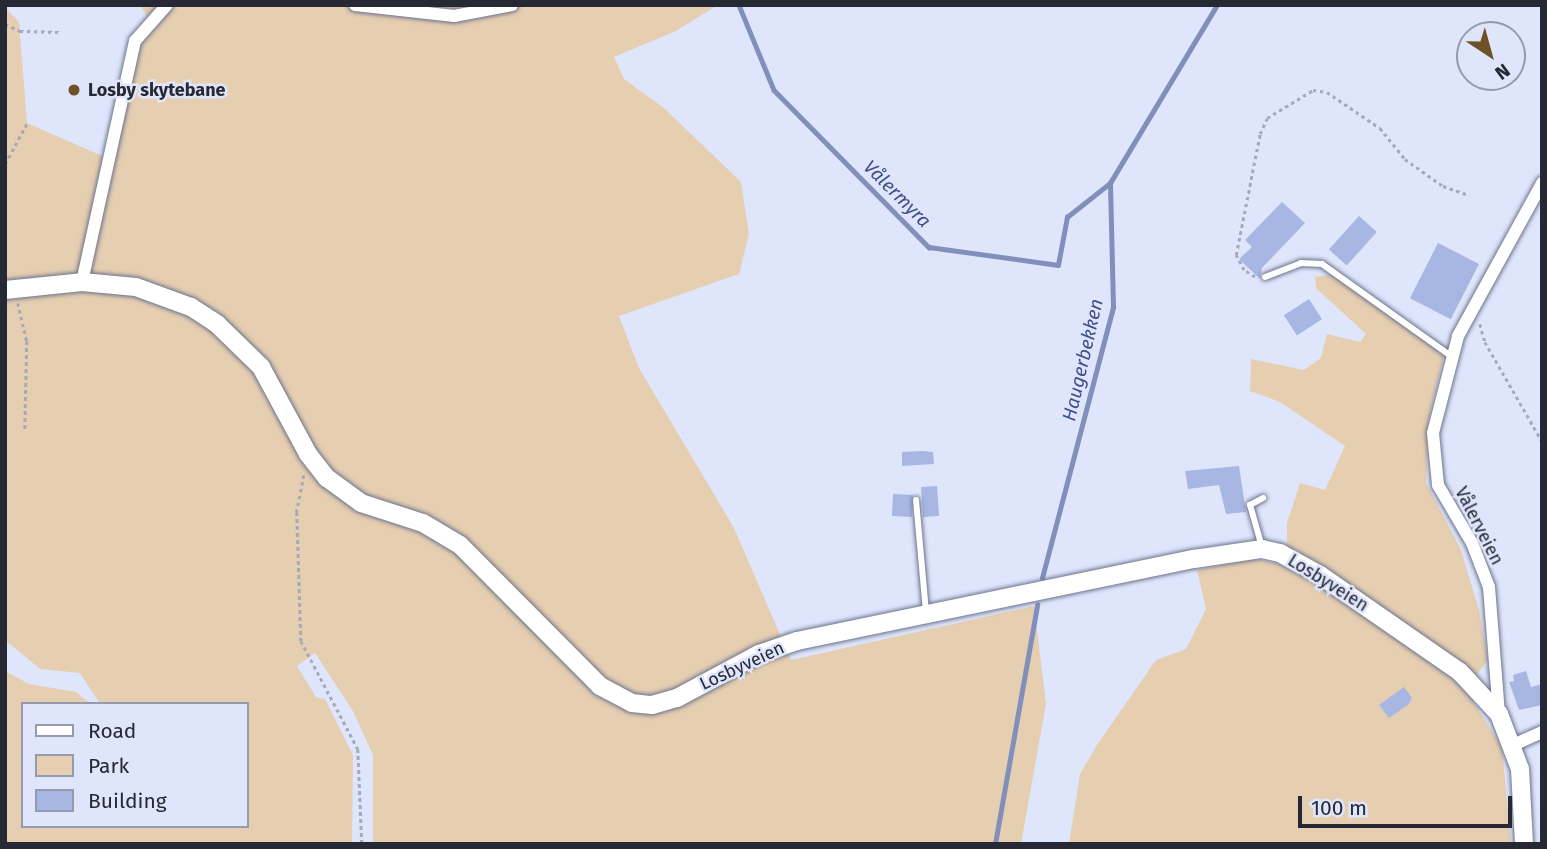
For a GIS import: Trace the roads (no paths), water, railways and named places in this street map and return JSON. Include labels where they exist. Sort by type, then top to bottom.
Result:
[{"type":"main road","name":"Losbyveien","points":[[10,290],[82,282],[136,286],[191,307],[217,324],[261,367],[308,454],[327,478],[361,503],[423,523],[460,545],[600,686],[632,703],[652,705],[677,698],[759,654],[797,641],[927,613],[1262,549],[1280,553],[1320,575],[1460,672],[1499,714],[1520,769],[1524,844]]},
{"type":"street","points":[[82,282],[135,41],[167,5]]},
{"type":"street","points":[[355,5],[454,16],[512,5]]},
{"type":"street","name":"Vålerveien","points":[[1499,714],[1489,587],[1472,543],[1438,485],[1433,433],[1451,356],[1473,302],[1542,183]]},
{"type":"street","points":[[1513,745],[1542,732]]},
{"type":"lane","points":[[1265,277],[1301,263],[1322,264],[1451,356]]},
{"type":"lane","points":[[1262,549],[1250,505],[1263,498]]},
{"type":"lane","points":[[916,500],[927,613]]},
{"type":"waterway","name":"Vålermyra","points":[[739,5],[774,90],[929,247],[1058,265],[1067,217],[1110,183]]},
{"type":"waterway","name":"Haugerbekken","points":[[1042,578],[1113,307],[1110,183],[1217,5]]},
{"type":"waterway","name":"Haugerbekken","points":[[995,844],[1037,605]]},
{"type":"place","name":"Losby skytebane","points":[[74,90]]}]
